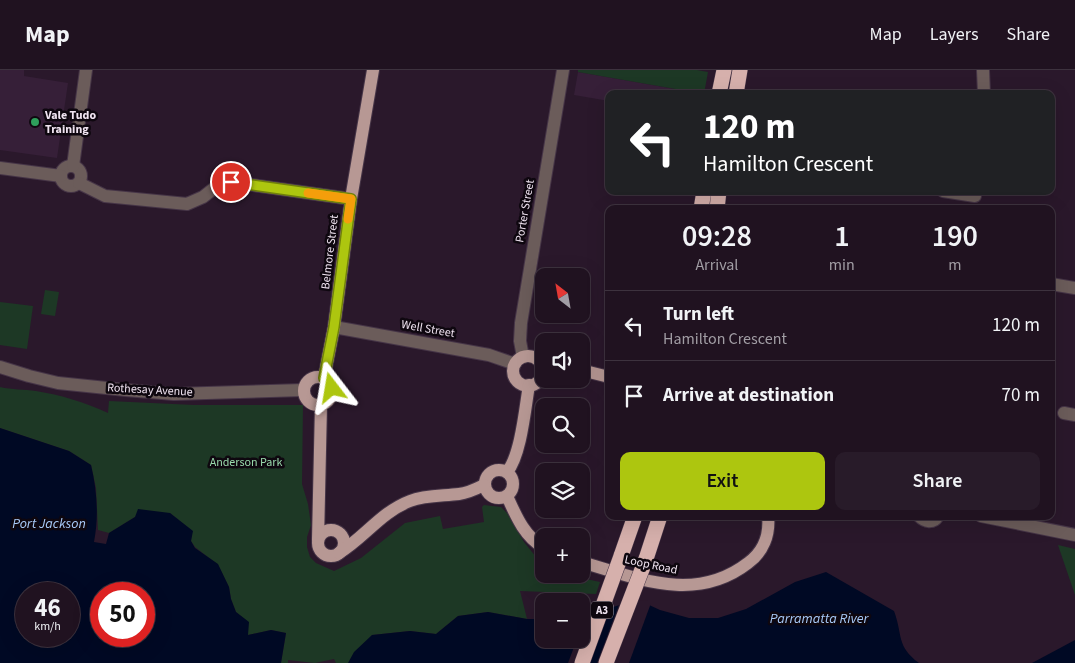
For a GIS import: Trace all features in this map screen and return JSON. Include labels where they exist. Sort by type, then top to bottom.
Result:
[{"type":"highway","points":[[720,90],[724,70]]},
{"type":"highway","points":[[737,90],[740,70]]},
{"type":"highway","name":"A3","points":[[582,663],[634,520]]},
{"type":"highway","name":"A3","points":[[606,663],[661,520]]},
{"type":"main road","name":"Belmore Street","points":[[324,378],[334,327],[351,199],[372,70]]},
{"type":"main road","points":[[535,357],[530,356],[519,360],[513,371],[516,379],[521,384],[529,386],[535,383]]},
{"type":"main road","points":[[590,372],[605,375]]},
{"type":"main road","points":[[315,377],[324,378],[330,384],[332,392],[328,401],[321,405],[308,402],[303,390],[307,382],[315,377]]},
{"type":"main road","points":[[507,472],[517,453],[529,386]]},
{"type":"main road","points":[[321,405],[318,540],[319,549],[322,553],[330,556],[339,554],[389,513],[411,500],[427,496],[461,494],[484,485]]},
{"type":"main road","points":[[499,470],[507,472],[512,480],[513,487],[507,496],[501,498],[493,497],[486,491],[484,485],[487,476],[499,470]]},
{"type":"main road","points":[[507,496],[520,524],[527,534],[535,541]]},
{"type":"main road","points":[[319,504],[336,531],[341,534],[344,546],[339,554]]},
{"type":"main road","name":"Loop Road","points":[[590,565],[675,586],[712,582],[744,566],[759,553],[767,535],[768,520]]},
{"type":"main road","points":[[318,540],[322,533],[330,529],[349,533],[368,529]]},
{"type":"street","points":[[73,166],[86,70]]},
{"type":"street","name":"Porter Street","points":[[519,360],[521,323],[563,70]]},
{"type":"street","points":[[983,70],[984,90]]},
{"type":"street","points":[[73,166],[81,173],[79,183],[76,186],[67,186],[61,180],[61,176],[65,168],[73,166]]},
{"type":"street","points":[[0,168],[61,176]]},
{"type":"street","points":[[79,183],[105,196],[177,204],[187,204],[203,197],[217,186],[231,182],[351,199]]},
{"type":"street","points":[[958,195],[974,199]]},
{"type":"street","points":[[1055,285],[1075,288]]},
{"type":"street","name":"Well Street","points":[[334,327],[519,360]]},
{"type":"street","name":"Rothesay Avenue","points":[[0,367],[58,383],[174,394],[303,390]]},
{"type":"street","points":[[922,520],[930,522],[934,520]]},
{"type":"street","points":[[1001,520],[1075,535]]},
{"type":"shaded area","points":[[0,70],[24,70],[24,76],[68,83],[57,158],[0,150]]},
{"type":"shaded area","points":[[578,72],[681,90],[605,90],[605,100],[574,95]]},
{"type":"green space","points":[[578,70],[697,70],[708,72],[705,90],[681,90],[578,72]]},
{"type":"green space","points":[[45,290],[59,292],[55,316],[41,314]]},
{"type":"green space","points":[[0,302],[33,306],[27,349],[0,345]]},
{"type":"green space","name":"Anderson Park","points":[[0,387],[54,395],[81,402],[108,413],[109,401],[194,405],[303,405],[302,484],[308,504],[311,525],[307,537],[307,547],[310,557],[316,563],[334,571],[361,558],[405,523],[440,516],[443,529],[484,522],[482,507],[484,505],[501,507],[535,556],[535,583],[590,583],[590,580],[600,582],[596,594],[520,591],[527,619],[488,612],[458,616],[436,634],[410,631],[372,635],[350,663],[336,663],[334,659],[315,663],[288,660],[288,663],[281,663],[286,633],[271,630],[248,635],[248,622],[236,612],[229,587],[218,565],[195,547],[191,541],[192,531],[170,513],[135,517],[109,533],[98,530],[96,488],[91,465],[69,451],[0,428]]},
{"type":"green space","points":[[1058,545],[1075,549],[1075,595],[1059,548]]},
{"type":"water","name":"Port Jackson","points":[[0,428],[69,451],[91,465],[97,504],[94,542],[106,544],[109,533],[135,517],[138,509],[170,513],[193,531],[191,541],[195,548],[218,564],[229,587],[236,612],[249,622],[248,635],[271,630],[286,633],[281,663],[0,663]]},
{"type":"water","name":"Parramatta River","points":[[826,572],[894,611],[903,645],[919,663],[348,663],[354,652],[372,635],[410,631],[436,634],[458,616],[488,612],[535,619],[535,648],[590,648],[590,613],[627,603],[647,604],[660,610],[689,618],[718,618],[746,609],[795,582]]},
{"type":"water","points":[[1075,640],[1075,663],[1032,663]]},
{"type":"pier","points":[[627,600],[648,601],[651,603],[629,663],[597,663],[620,602]]},
{"type":"pier","points":[[611,605],[590,663],[568,663],[574,648],[590,648],[590,612]]},
{"type":"slow traffic","points":[[308,193],[351,199],[348,219]]},
{"type":"place","name":"Vale Tudo Training","points":[[35,122]]},
{"type":"route","points":[[231,182],[351,199],[334,327],[324,378],[332,388]]}]
